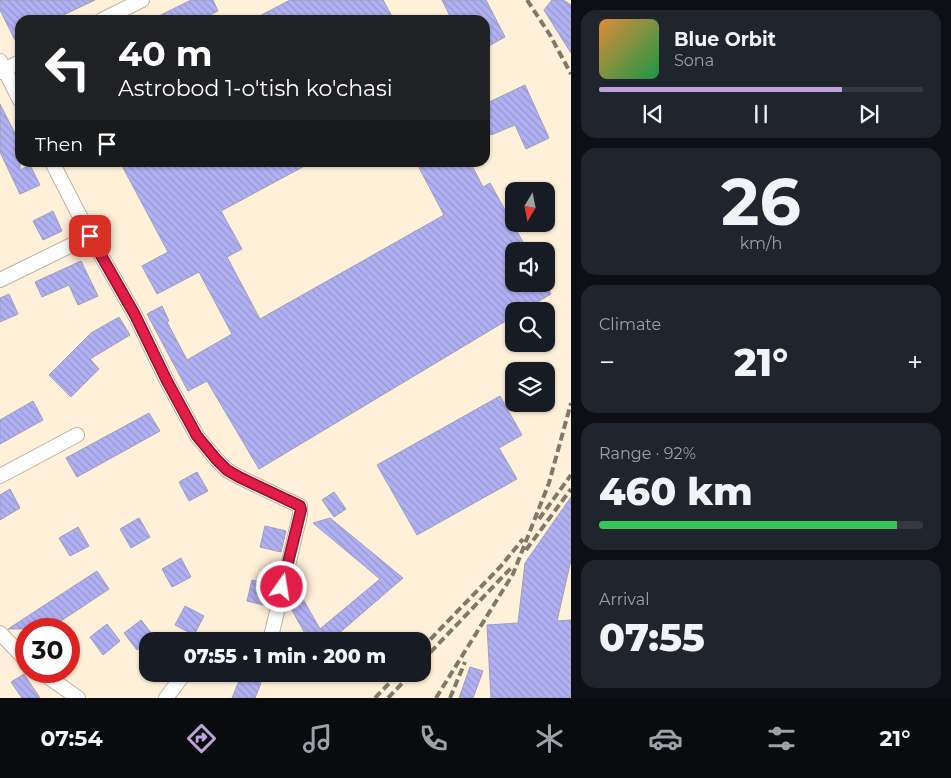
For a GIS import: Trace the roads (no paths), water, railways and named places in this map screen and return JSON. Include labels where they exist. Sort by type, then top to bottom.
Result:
[{"type":"street","points":[[112,15],[142,0]]},
{"type":"street","points":[[15,63],[1,67],[15,91]]},
{"type":"street","points":[[55,167],[90,236],[135,315],[167,381],[197,436],[227,470],[300,506],[301,510],[272,632]]},
{"type":"street","points":[[0,280],[90,236]]},
{"type":"street","points":[[0,476],[77,435]]},
{"type":"street","points":[[0,633],[15,649]]},
{"type":"street","points":[[166,698],[178,682]]},
{"type":"street","points":[[57,683],[78,698]]},
{"type":"railway","points":[[527,0],[550,35],[571,74]]},
{"type":"railway","points":[[436,698],[513,574],[549,483],[571,403]]},
{"type":"railway","points":[[539,519],[571,475]]},
{"type":"railway","points":[[526,550],[571,489]]},
{"type":"railway","points":[[431,639],[501,566],[523,539]]},
{"type":"railway","points":[[431,652],[512,567]]},
{"type":"railway","points":[[450,698],[465,662]]},
{"type":"railway","points":[[375,698],[390,682]]},
{"type":"railway","points":[[388,698],[403,682]]}]
